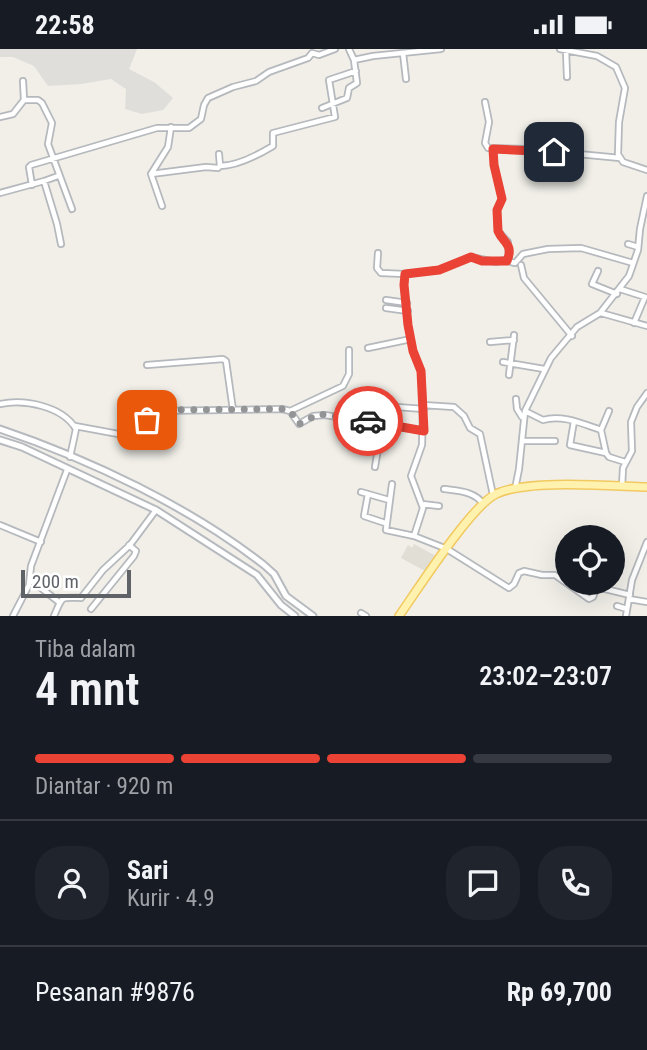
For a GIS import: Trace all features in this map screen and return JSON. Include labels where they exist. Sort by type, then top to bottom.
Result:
[{"type":"main road","points":[[0,429],[138,487],[204,525],[264,565],[274,575],[286,596],[313,616]]},
{"type":"main road","points":[[0,440],[22,447],[156,510],[257,575],[276,600],[295,616]]},
{"type":"main road","points":[[399,616],[447,548],[493,495],[526,486],[647,487]]},
{"type":"main road","points":[[188,531],[195,520]]},
{"type":"main road","points":[[198,537],[204,525]]},
{"type":"street","points":[[32,185],[29,167],[157,128],[193,126],[201,119],[208,98],[256,81],[270,72],[307,58],[312,51],[319,55],[335,49]]},
{"type":"street","points":[[322,108],[347,98],[349,87],[357,83],[354,60],[349,49]]},
{"type":"street","points":[[373,49],[373,56]]},
{"type":"street","points":[[354,60],[441,49]]},
{"type":"street","points":[[560,49],[605,59],[616,67],[625,88],[618,132],[618,153],[625,163],[647,170]]},
{"type":"street","points":[[566,49],[567,77]]},
{"type":"street","points":[[403,53],[406,79]]},
{"type":"street","points":[[150,174],[218,168],[239,163],[273,146],[273,133],[335,117],[329,80],[356,71]]},
{"type":"street","points":[[0,117],[13,114],[24,100],[23,81]]},
{"type":"street","points":[[24,100],[38,100],[52,123],[52,131],[47,140],[72,209]]},
{"type":"street","points":[[485,102],[489,122],[485,145],[493,149],[526,149],[620,158]]},
{"type":"street","points":[[150,174],[168,146],[171,127]]},
{"type":"street","points":[[493,149],[502,199],[497,210],[498,231],[508,242],[507,261]]},
{"type":"street","points":[[219,153],[220,166]]},
{"type":"street","points":[[150,174],[162,206]]},
{"type":"street","points":[[0,193],[58,176]]},
{"type":"street","points":[[44,181],[61,244]]},
{"type":"street","points":[[515,489],[523,441],[524,414],[544,369],[585,321],[600,313],[629,275],[638,247],[647,196]]},
{"type":"street","points":[[628,244],[638,247]]},
{"type":"street","points":[[378,253],[377,268],[382,272],[405,274],[439,270],[471,257],[482,261],[515,263],[523,254],[572,247],[588,249],[598,255],[633,263]]},
{"type":"street","points":[[521,265],[524,278],[572,336]]},
{"type":"street","points":[[598,271],[592,284],[645,297],[634,323]]},
{"type":"street","points":[[405,274],[411,339],[421,371],[424,407],[422,445],[411,476],[422,504],[422,514],[414,536]]},
{"type":"street","points":[[386,300],[407,303]]},
{"type":"street","points":[[386,309],[408,311]]},
{"type":"street","points":[[600,313],[647,326]]},
{"type":"street","points":[[490,342],[514,337],[509,375]]},
{"type":"street","points":[[368,348],[411,339]]},
{"type":"street","points":[[0,404],[21,402],[41,405],[63,416],[75,426],[128,436],[157,411],[290,411],[342,386],[349,374],[349,351]]},
{"type":"street","points":[[147,365],[223,359],[226,361],[233,410]]},
{"type":"street","points":[[503,362],[544,369]]},
{"type":"street","points":[[622,487],[625,462],[632,451],[632,417],[647,393]]},
{"type":"street","points":[[516,399],[517,409],[524,414],[543,420],[550,418],[574,421],[601,430]]},
{"type":"street","points":[[383,406],[454,407],[464,416],[470,428],[480,434],[493,495]]},
{"type":"street","points":[[290,411],[299,424],[319,414],[424,431]]},
{"type":"street","points":[[609,411],[601,430],[606,453],[609,457],[625,462]]},
{"type":"street","points":[[347,418],[345,439],[378,449]]},
{"type":"street","points":[[574,421],[569,445],[606,453]]},
{"type":"street","points":[[375,467],[382,424]]},
{"type":"street","points":[[70,457],[75,440],[75,426]]},
{"type":"street","points":[[523,441],[555,441]]},
{"type":"street","points":[[13,616],[31,580],[32,566],[67,470]]},
{"type":"street","points":[[392,484],[386,530],[414,536],[447,548],[509,588],[519,573],[524,571],[555,575],[589,599],[593,597],[596,587],[647,602]]},
{"type":"street","points":[[444,489],[473,495],[480,498],[483,504]]},
{"type":"street","points":[[361,492],[389,500]]},
{"type":"street","points":[[368,495],[364,516],[386,523]]},
{"type":"street","points":[[422,504],[439,506]]},
{"type":"street","points":[[54,616],[61,598],[81,598],[103,570],[148,523],[156,510]]},
{"type":"street","points":[[0,525],[41,542]]},
{"type":"street","points":[[626,616],[634,574],[647,542]]},
{"type":"street","points":[[91,609],[134,556],[136,551],[129,545]]},
{"type":"street","points":[[31,580],[60,603]]},
{"type":"street","points":[[617,606],[627,609]]},
{"type":"shaded area","points":[[0,49],[137,49],[129,69],[154,82],[173,98],[163,110],[142,114],[125,109],[126,89],[111,79],[48,86],[34,66],[13,57],[0,57]]},
{"type":"shaded area","points":[[414,544],[436,556],[427,572],[401,558],[408,545],[412,548]]},
{"type":"way so far","points":[[147,420],[162,410],[282,409],[290,411],[297,424],[319,414],[368,421]]},
{"type":"route","points":[[368,421],[424,431],[421,371],[413,351],[408,325],[405,274],[447,268],[471,257],[496,263],[507,261],[508,242],[498,231],[497,210],[502,199],[492,158],[493,149],[554,152]]}]
